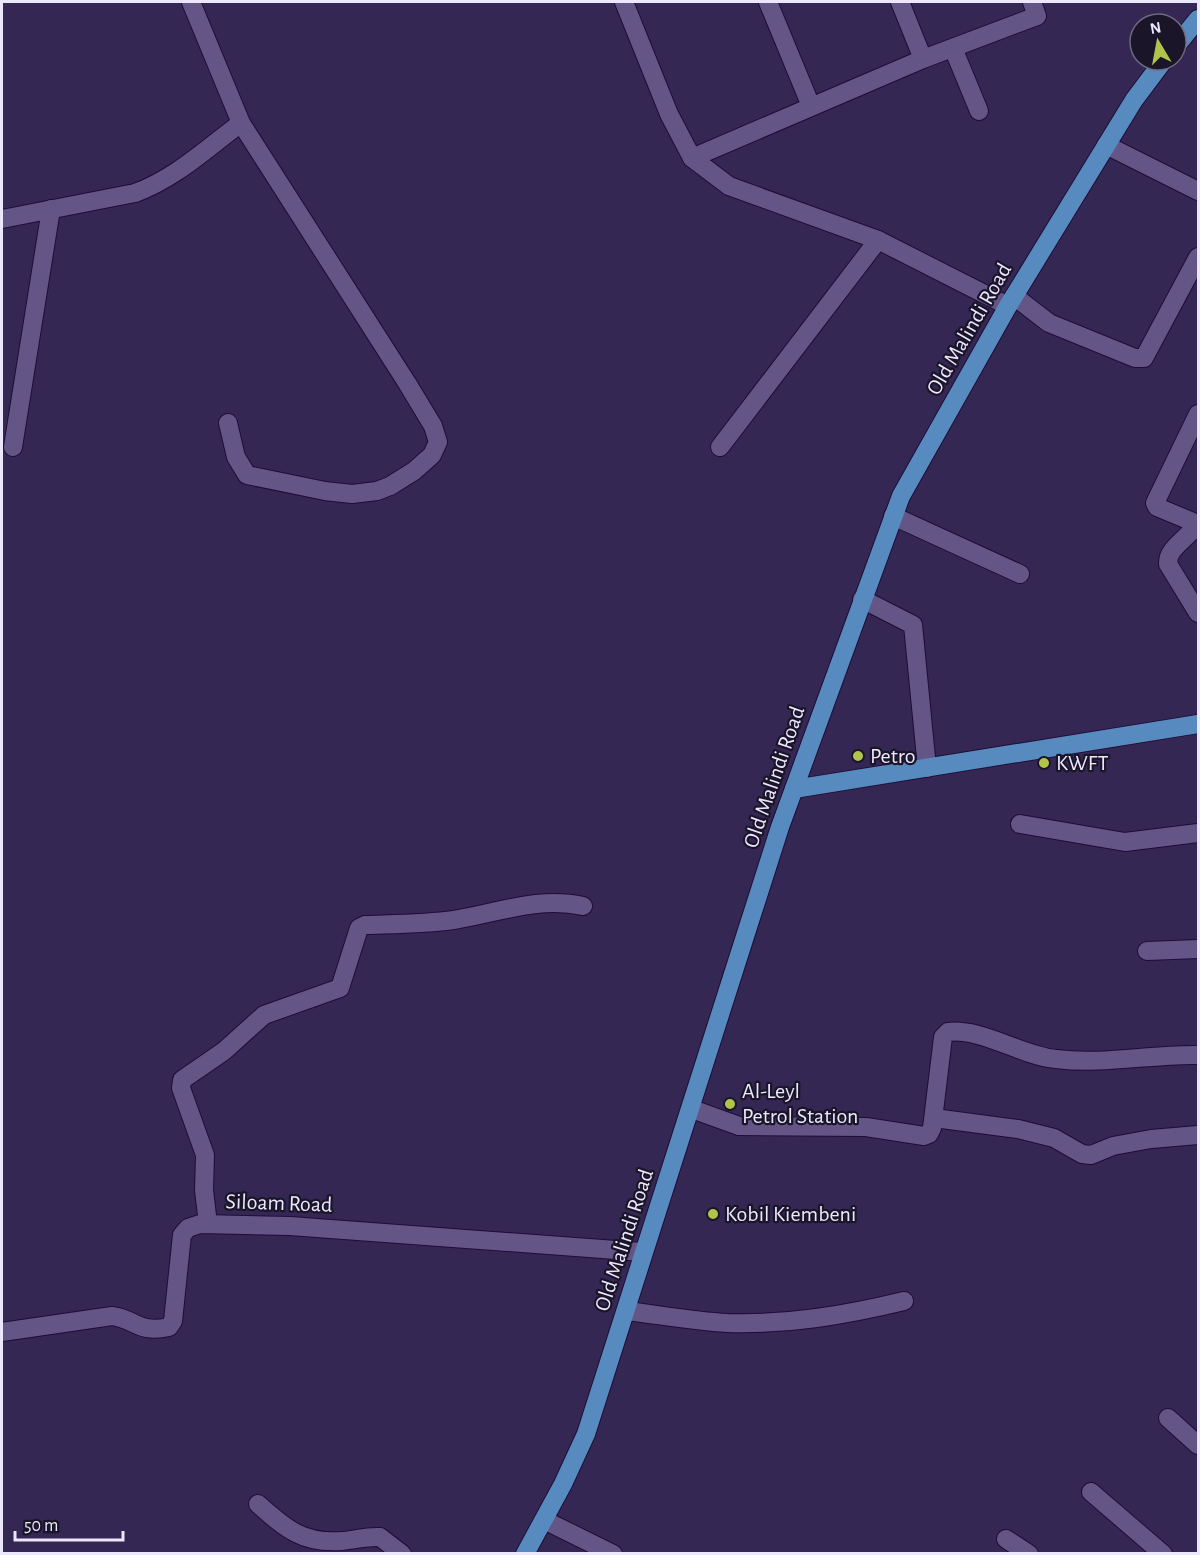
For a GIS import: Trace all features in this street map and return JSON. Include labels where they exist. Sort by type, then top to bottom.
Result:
[{"type":"main road","points":[[1188,31],[1198,19]]},
{"type":"main road","name":"Old Malindi Road","points":[[525,1554],[586,1434],[794,789],[892,516],[910,475],[1011,301],[1140,90],[1154,72]]},
{"type":"main road","points":[[794,789],[1198,724]]},
{"type":"street","points":[[191,2],[241,123],[407,383],[433,426],[438,442],[432,455],[390,486],[366,493],[325,491],[247,474],[236,458],[228,423]]},
{"type":"street","points":[[624,2],[669,114],[692,158],[729,186],[878,240],[1011,301],[1049,323],[1135,358],[1144,358],[1198,256]]},
{"type":"street","points":[[768,2],[811,106]]},
{"type":"street","points":[[900,2],[923,59]]},
{"type":"street","points":[[692,158],[923,59],[1038,16]]},
{"type":"street","points":[[953,48],[979,111]]},
{"type":"street","points":[[2,219],[135,193],[149,188],[182,168],[241,123]]},
{"type":"street","points":[[1106,145],[1198,191]]},
{"type":"street","points":[[13,447],[51,209]]},
{"type":"street","points":[[720,447],[878,240]]},
{"type":"street","points":[[1198,414],[1155,503],[1157,507],[1193,522],[1194,528],[1189,535],[1169,553],[1168,564],[1198,612]]},
{"type":"street","points":[[892,516],[1020,574]]},
{"type":"street","points":[[862,599],[913,625],[927,768]]},
{"type":"street","points":[[1020,824],[1125,842],[1198,832]]},
{"type":"street","points":[[208,1224],[204,1190],[205,1155],[181,1088],[182,1080],[224,1051],[264,1015],[340,988],[359,928],[365,925],[456,920],[533,904],[562,903],[583,906]]},
{"type":"street","points":[[1147,951],[1198,949]]},
{"type":"street","points":[[692,1109],[739,1126],[866,1127],[917,1136],[930,1133],[943,1036],[948,1032],[968,1034],[1054,1059],[1105,1062],[1169,1054],[1198,1055]]},
{"type":"street","points":[[933,1118],[1018,1129],[1054,1138],[1082,1154],[1091,1155],[1113,1146],[1151,1139],[1198,1135]]},
{"type":"street","name":"Siloam Road","points":[[2,1332],[112,1316],[123,1318],[138,1328],[168,1328],[173,1321],[182,1235],[188,1228],[208,1224],[290,1226],[437,1235],[643,1252]]},
{"type":"street","points":[[627,1311],[709,1322],[753,1323],[828,1318],[904,1301]]},
{"type":"street","points":[[1168,1418],[1198,1445]]},
{"type":"street","points":[[1091,1492],[1163,1554]]},
{"type":"street","points":[[258,1504],[279,1524],[307,1539],[330,1542],[380,1537],[402,1554]]},
{"type":"street","points":[[544,1520],[613,1554]]},
{"type":"street","points":[[1006,1539],[1029,1554]]},
{"type":"place","name":"Petro","points":[[858,756]]},
{"type":"place","name":"KWFT","points":[[1044,763]]},
{"type":"place","name":"Al-Leyl Petrol Station","points":[[730,1104]]},
{"type":"place","name":"Kobil Kiembeni","points":[[713,1214]]}]
